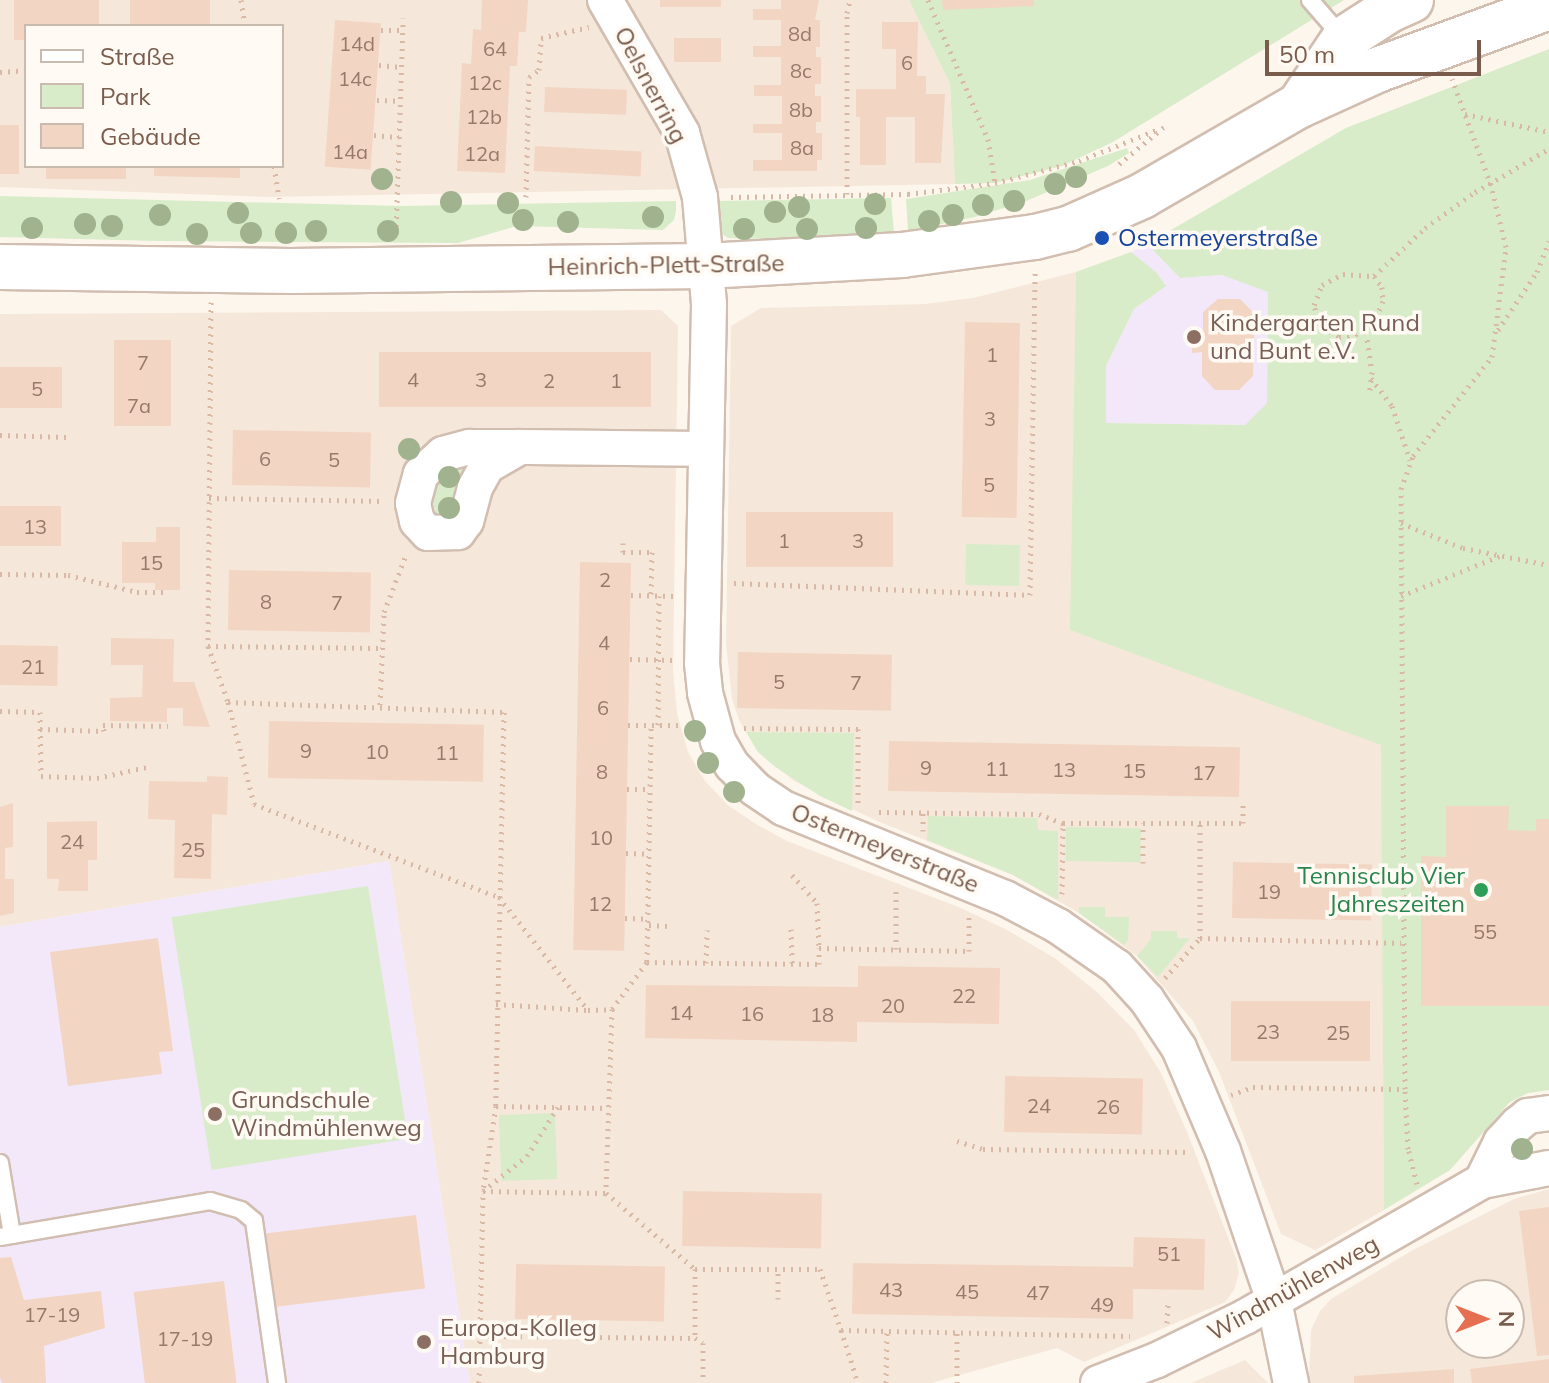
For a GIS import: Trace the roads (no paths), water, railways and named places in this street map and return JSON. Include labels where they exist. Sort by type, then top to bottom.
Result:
[{"type":"street","name":"Heinrich-Plett-Straße","points":[[1298,106],[1344,39],[1411,0]]},
{"type":"street","points":[[1487,0],[1505,10],[1540,6]]},
{"type":"street","name":"Heinrich-Plett-Straße","points":[[0,267],[394,271],[706,266],[902,255],[1035,237],[1068,229],[1142,196],[1298,106],[1390,65],[1540,6]]},
{"type":"street","name":"Oelsnerring","points":[[611,10],[682,133],[700,197],[706,266]]},
{"type":"street","name":"Ostermeyerstraße","points":[[706,266],[709,304],[706,449],[690,588],[705,693],[718,741],[732,765],[755,789],[783,808],[853,824],[1058,926],[1117,967],[1147,1000],[1179,1048],[1205,1104],[1274,1301],[1291,1383]]},
{"type":"street","points":[[520,447],[706,449]]},
{"type":"street","points":[[1482,1181],[1501,1142],[1518,1124],[1528,1116],[1549,1113]]},
{"type":"street","name":"Windmühlenweg","points":[[1098,1383],[1186,1346],[1274,1301],[1482,1181],[1549,1168]]},
{"type":"lane","points":[[1310,0],[1327,15],[1344,39]]},
{"type":"lane","points":[[0,1163],[6,1236],[210,1201],[241,1210],[254,1221],[277,1383]]},
{"type":"place","name":"Ostermeyerstraße","points":[[1102,238]]},
{"type":"place","name":"Kindergarten Rund und Bunt e.V.","points":[[1194,337]]},
{"type":"place","name":"Tennisclub Vier Jahreszeiten","points":[[1481,890]]},
{"type":"place","name":"Grundschule Windmühlenweg","points":[[215,1114]]},
{"type":"place","name":"Europa-Kolleg Hamburg","points":[[424,1342]]}]
